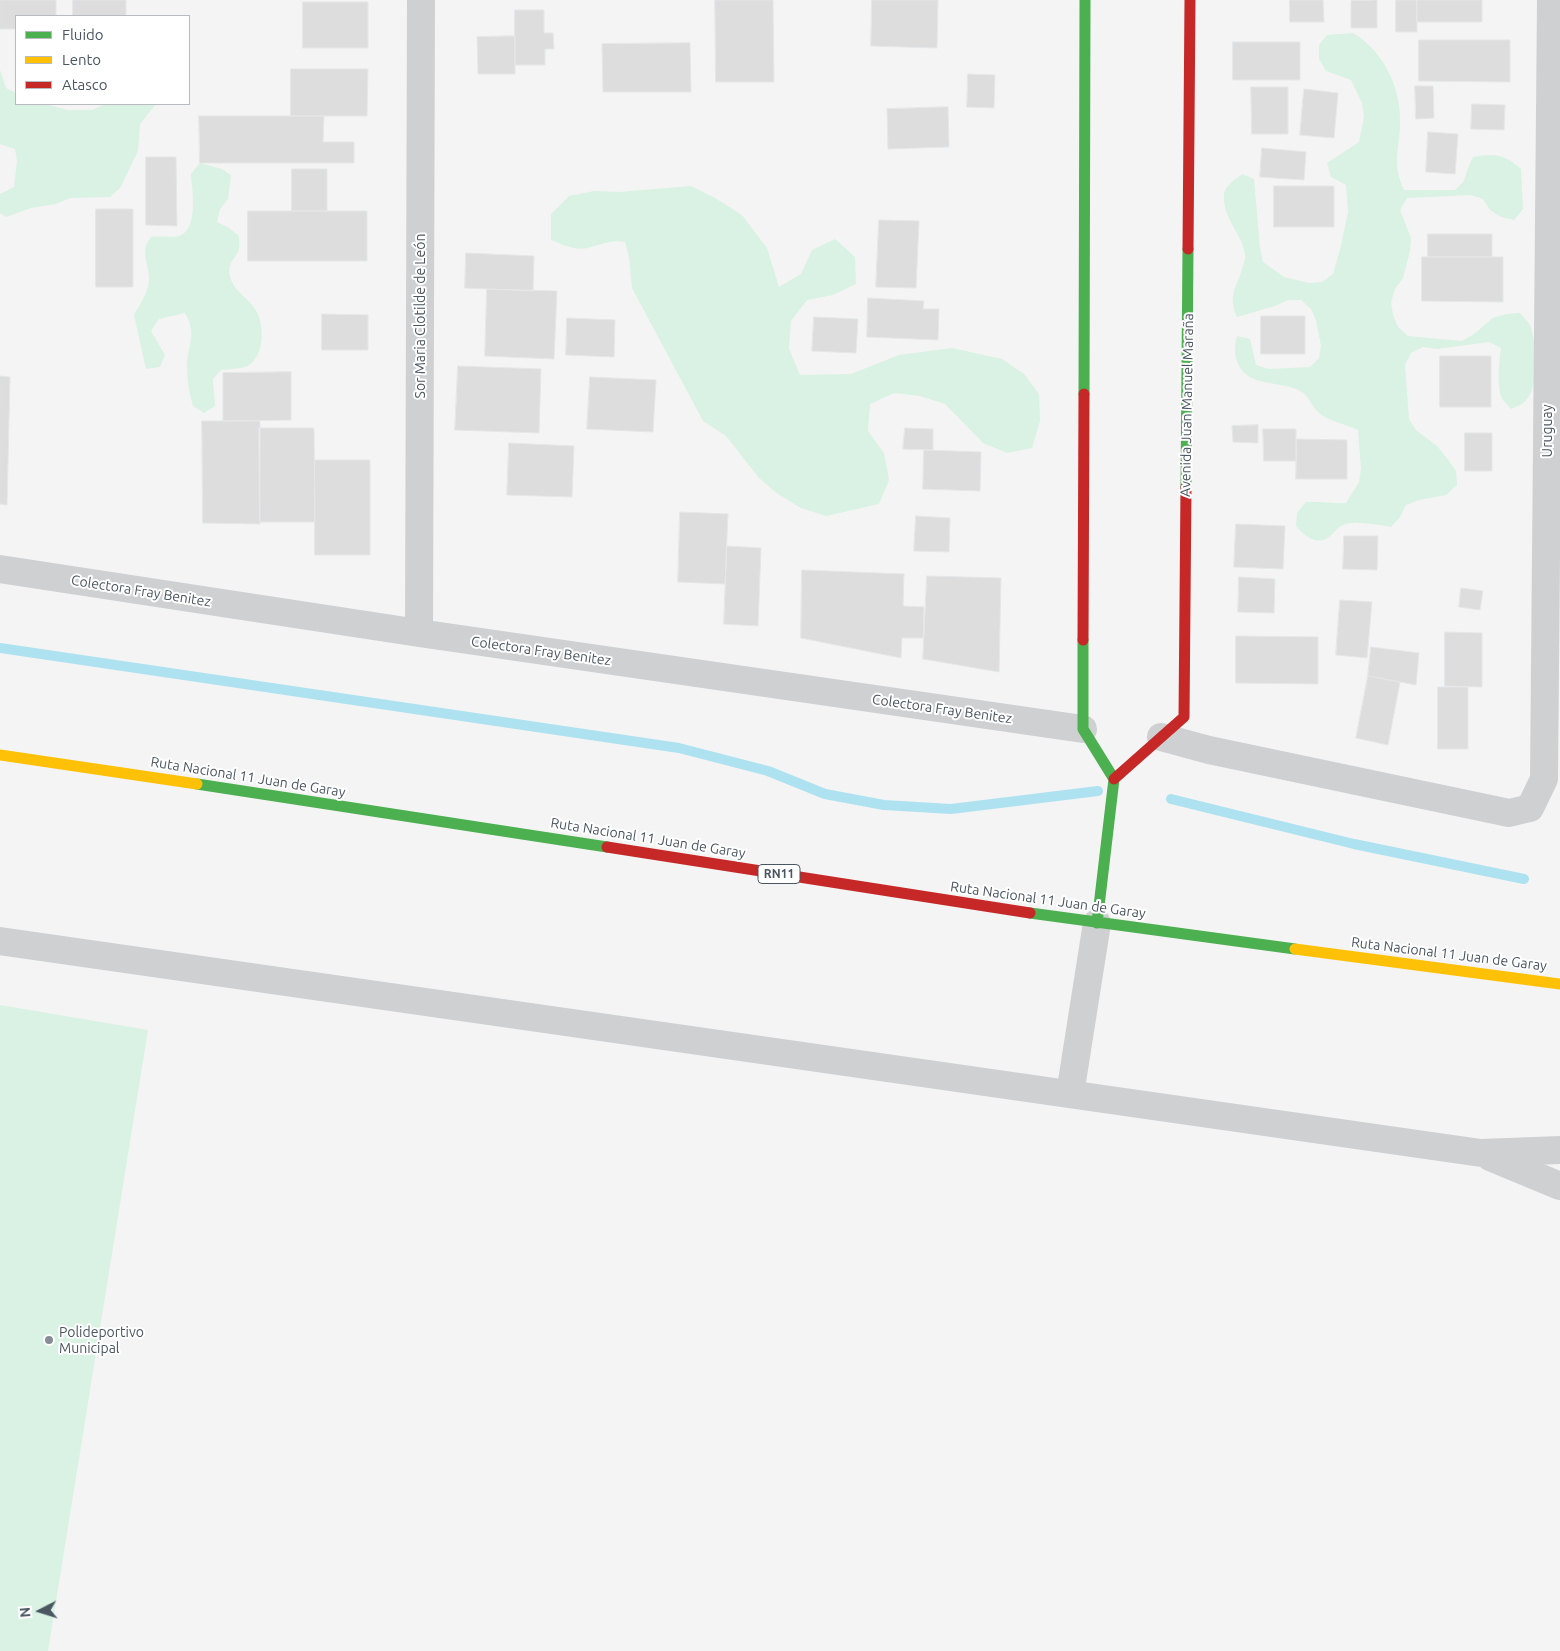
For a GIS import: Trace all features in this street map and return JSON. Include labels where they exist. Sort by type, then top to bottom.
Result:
[{"type":"main road","points":[[1084,0],[1083,729],[1114,779],[1097,923]]},
{"type":"main road","name":"Avenida Juan Manuel Maraña","points":[[1114,779],[1184,717],[1190,0]]},
{"type":"main road","name":"Ruta Nacional 11 Juan de Garay","points":[[0,755],[410,816],[1097,923],[1560,984]]},
{"type":"street","name":"Sor Maria Clotilde de León","points":[[419,633],[421,0]]},
{"type":"street","name":"Uruguay","points":[[1161,737],[1219,752],[1509,813],[1530,808],[1544,779],[1553,499],[1551,0]]},
{"type":"street","name":"Colectora Fray Benitez","points":[[0,569],[419,633],[1083,729]]},
{"type":"street","points":[[1070,1094],[1097,923]]},
{"type":"street","points":[[0,941],[1481,1154],[1560,1150]]},
{"type":"street","points":[[1481,1154],[1560,1186]]},
{"type":"green space","points":[[1353,33],[1374,50],[1389,73],[1394,85],[1400,112],[1397,165],[1404,190],[1455,190],[1464,181],[1473,157],[1499,156],[1509,160],[1521,169],[1523,209],[1514,220],[1501,217],[1490,210],[1483,199],[1471,195],[1407,198],[1400,210],[1411,238],[1410,251],[1403,278],[1395,289],[1391,302],[1393,315],[1398,327],[1408,336],[1462,341],[1474,334],[1493,318],[1506,314],[1520,313],[1529,324],[1532,333],[1536,367],[1535,378],[1528,398],[1522,404],[1511,409],[1503,400],[1499,389],[1501,348],[1489,342],[1437,349],[1423,347],[1411,353],[1405,365],[1409,419],[1416,430],[1438,447],[1449,461],[1456,471],[1457,485],[1446,495],[1419,500],[1406,505],[1400,517],[1391,527],[1367,523],[1347,524],[1341,526],[1324,540],[1315,540],[1311,539],[1296,526],[1297,513],[1306,502],[1346,503],[1359,482],[1361,469],[1358,430],[1323,416],[1302,392],[1294,388],[1251,378],[1239,366],[1235,351],[1237,336],[1250,339],[1256,365],[1269,369],[1310,367],[1319,358],[1321,346],[1316,320],[1311,309],[1301,300],[1288,300],[1275,306],[1237,317],[1233,297],[1245,256],[1242,242],[1225,209],[1224,193],[1229,185],[1242,174],[1254,179],[1263,262],[1284,277],[1309,283],[1322,282],[1333,274],[1348,212],[1346,185],[1331,177],[1327,163],[1359,142],[1364,117],[1362,103],[1351,80],[1326,71],[1319,59],[1319,45],[1327,35]]},
{"type":"green space","points":[[0,70],[6,88],[15,92],[15,105],[50,105],[67,110],[92,110],[103,105],[155,105],[140,124],[138,151],[120,188],[110,197],[70,198],[56,204],[31,208],[6,217],[0,213],[0,194],[14,187],[17,161],[15,149],[0,144]]},
{"type":"green space","points":[[200,163],[222,169],[231,175],[228,199],[220,209],[217,222],[239,236],[239,250],[232,260],[229,272],[236,289],[257,312],[262,337],[261,346],[254,361],[248,366],[221,370],[213,379],[215,406],[204,413],[193,406],[189,391],[187,359],[191,340],[191,328],[185,313],[159,319],[151,331],[165,355],[160,367],[146,369],[134,315],[144,298],[149,284],[145,253],[147,243],[151,237],[175,237],[183,234],[188,228],[193,211],[191,174]]},
{"type":"green space","points":[[691,186],[742,215],[767,248],[779,287],[801,274],[812,250],[835,239],[855,257],[856,284],[833,295],[807,300],[791,321],[789,349],[800,375],[851,374],[899,355],[952,348],[1002,359],[1024,374],[1039,394],[1040,421],[1032,448],[1007,453],[983,443],[945,404],[920,396],[894,393],[870,404],[868,431],[884,453],[889,480],[879,504],[826,516],[801,508],[778,494],[759,478],[726,436],[703,421],[632,288],[629,257],[625,242],[611,242],[580,249],[568,247],[551,240],[551,214],[569,196],[594,191],[620,192]]},
{"type":"green space","name":"Polideportivo Municipal","points":[[0,1005],[148,1030],[48,1651],[0,1651]]},
{"type":"building","points":[[0,0],[56,0],[56,15],[15,15],[15,29],[0,29]]},
{"type":"building","points":[[73,0],[126,0],[126,15],[73,15]]},
{"type":"building","points":[[715,0],[773,0],[774,82],[716,82]]},
{"type":"building","points":[[872,0],[938,0],[937,48],[871,46]]},
{"type":"building","points":[[1290,0],[1323,0],[1324,22],[1290,22]]},
{"type":"building","points":[[1377,0],[1377,28],[1351,28],[1351,1]]},
{"type":"building","points":[[1396,0],[1417,0],[1417,32],[1396,32]]},
{"type":"building","points":[[1417,0],[1482,0],[1482,22],[1417,22]]},
{"type":"building","points":[[303,2],[368,2],[368,48],[303,48]]},
{"type":"building","points":[[515,10],[544,10],[544,33],[553,33],[554,49],[545,49],[545,65],[515,65]]},
{"type":"building","points":[[515,36],[515,74],[478,74],[477,37]]},
{"type":"building","points":[[1419,40],[1510,40],[1510,82],[1419,81]]},
{"type":"building","points":[[1233,42],[1300,42],[1300,80],[1233,80]]},
{"type":"building","points":[[690,43],[691,92],[603,92],[602,44]]},
{"type":"building","points":[[291,69],[368,69],[367,116],[291,116]]},
{"type":"building","points":[[968,74],[995,75],[994,108],[967,107]]},
{"type":"building","points":[[1415,86],[1433,86],[1434,118],[1416,119]]},
{"type":"building","points":[[1251,87],[1288,87],[1288,134],[1252,134]]},
{"type":"building","points":[[1304,89],[1338,93],[1334,138],[1300,135]]},
{"type":"building","points":[[1472,104],[1505,105],[1504,130],[1471,129]]},
{"type":"building","points":[[948,107],[949,147],[888,149],[887,109]]},
{"type":"building","points":[[199,116],[324,116],[323,142],[354,142],[354,163],[200,163]]},
{"type":"building","points":[[1428,132],[1458,134],[1455,174],[1426,172]]},
{"type":"building","points":[[1262,148],[1306,152],[1304,180],[1260,177]]},
{"type":"building","points":[[146,157],[176,157],[177,226],[146,225]]},
{"type":"building","points":[[292,169],[327,169],[327,211],[292,211]]},
{"type":"building","points":[[1274,186],[1334,186],[1334,227],[1274,227]]},
{"type":"building","points":[[96,209],[133,209],[133,287],[96,287]]},
{"type":"building","points":[[248,211],[367,211],[367,261],[248,261]]},
{"type":"building","points":[[879,220],[919,221],[916,288],[876,287]]},
{"type":"building","points":[[1428,234],[1492,234],[1492,257],[1428,257]]},
{"type":"building","points":[[466,253],[534,256],[533,291],[465,288]]},
{"type":"building","points":[[1422,257],[1503,257],[1503,302],[1422,301]]},
{"type":"building","points":[[487,289],[557,291],[554,359],[485,356]]},
{"type":"building","points":[[868,298],[924,301],[923,309],[939,309],[938,340],[867,337]]},
{"type":"building","points":[[322,314],[368,315],[368,350],[322,350]]},
{"type":"building","points":[[1261,316],[1305,316],[1305,354],[1261,354]]},
{"type":"building","points":[[814,317],[858,319],[856,353],[812,351]]},
{"type":"building","points":[[567,318],[615,320],[614,357],[566,355]]},
{"type":"building","points":[[1440,356],[1491,356],[1491,407],[1440,407]]},
{"type":"building","points":[[458,366],[541,369],[539,433],[455,430]]},
{"type":"building","points":[[291,372],[291,420],[223,421],[223,373]]},
{"type":"building","points":[[0,376],[10,377],[7,505],[0,504]]},
{"type":"building","points":[[590,377],[656,380],[653,432],[587,429]]},
{"type":"building","points":[[202,421],[260,421],[260,524],[203,523]]},
{"type":"building","points":[[1258,425],[1258,443],[1233,442],[1232,426]]},
{"type":"building","points":[[259,428],[314,428],[315,522],[260,522]]},
{"type":"building","points":[[905,428],[933,429],[933,450],[903,449]]},
{"type":"building","points":[[1263,429],[1296,429],[1296,461],[1264,461]]},
{"type":"building","points":[[1465,433],[1492,433],[1492,471],[1465,471]]},
{"type":"building","points":[[1297,439],[1347,440],[1347,479],[1296,479]]},
{"type":"building","points":[[509,443],[574,446],[572,497],[507,495]]},
{"type":"building","points":[[924,450],[981,452],[980,491],[923,489]]},
{"type":"building","points":[[315,460],[370,460],[370,555],[315,555]]},
{"type":"building","points":[[680,512],[728,514],[725,584],[678,582]]},
{"type":"building","points":[[916,516],[950,518],[949,552],[914,551]]},
{"type":"building","points":[[1236,524],[1285,526],[1283,569],[1234,567]]},
{"type":"building","points":[[1344,536],[1378,536],[1377,570],[1343,569]]},
{"type":"building","points":[[727,546],[761,548],[758,626],[724,624]]},
{"type":"building","points":[[802,570],[904,574],[903,606],[924,607],[923,638],[902,638],[901,658],[801,638]]},
{"type":"building","points":[[927,576],[1001,578],[999,672],[923,659]]},
{"type":"building","points":[[1239,577],[1275,579],[1274,613],[1238,612]]},
{"type":"building","points":[[1461,588],[1483,591],[1480,610],[1459,607]]},
{"type":"building","points":[[1340,600],[1372,602],[1367,658],[1336,655]]},
{"type":"building","points":[[1445,632],[1482,633],[1482,687],[1445,686]]},
{"type":"building","points":[[1236,636],[1318,637],[1318,684],[1236,683]]},
{"type":"building","points":[[1371,647],[1419,653],[1416,685],[1368,676]]},
{"type":"building","points":[[1368,676],[1400,682],[1388,745],[1356,738]]},
{"type":"building","points":[[1438,687],[1468,687],[1468,749],[1438,749]]},
{"type":"waterway","points":[[0,648],[679,748],[768,771],[825,794],[884,805],[951,809],[1098,791]]},
{"type":"waterway","points":[[1171,799],[1354,844],[1524,879]]},
{"type":"traffic: fast","points":[[1084,394],[1085,0]]},
{"type":"traffic: fast","points":[[1186,487],[1188,249]]},
{"type":"traffic: fast","points":[[1083,640],[1083,729],[1114,779],[1097,923]]},
{"type":"traffic: fast","points":[[197,784],[607,847]]},
{"type":"traffic: fast","points":[[1030,913],[1295,949]]},
{"type":"traffic: slow","points":[[0,755],[197,784]]},
{"type":"traffic: slow","points":[[1295,949],[1560,984]]},
{"type":"traffic: jam","points":[[1188,249],[1190,0]]},
{"type":"traffic: jam","points":[[1083,640],[1084,394]]},
{"type":"traffic: jam","points":[[1114,779],[1184,717],[1186,487]]},
{"type":"traffic: jam","points":[[607,847],[1030,913]]},
{"type":"place","name":"Polideportivo Municipal","points":[[49,1340]]}]
